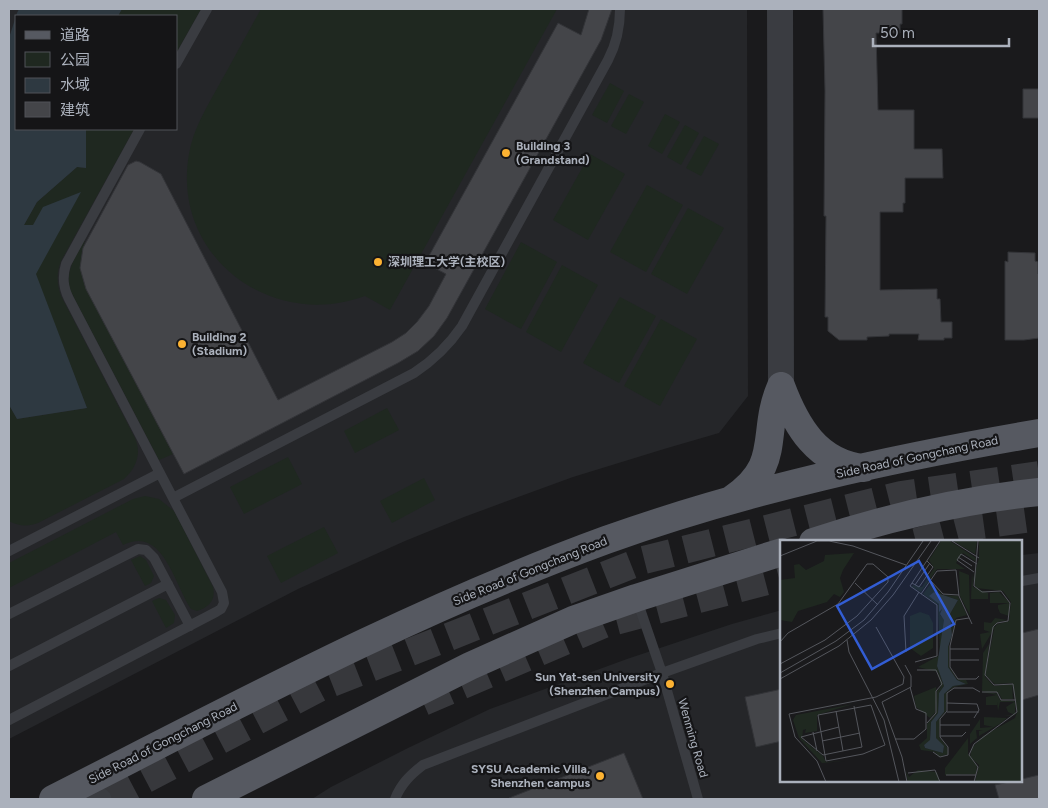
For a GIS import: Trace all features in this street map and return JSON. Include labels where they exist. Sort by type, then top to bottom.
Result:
[{"type":"main road","points":[[781,386],[796,420],[817,448],[848,464],[864,468]]},
{"type":"main road","points":[[727,502],[748,487],[764,465],[768,450],[773,410],[781,386]]},
{"type":"main road","name":"Side Road of Gongchang Road","points":[[52,799],[90,792],[347,650],[476,591],[608,540],[794,483],[928,453],[1039,433]]},
{"type":"main road","points":[[819,540],[866,525],[997,496],[1039,492]]},
{"type":"main road","points":[[206,799],[470,666],[573,620],[780,553]]},
{"type":"street","points":[[780,9],[781,386]]},
{"type":"lane","points":[[178,60],[207,9]]},
{"type":"lane","points":[[173,498],[414,373],[443,351],[462,326],[608,60],[617,41],[620,9]]},
{"type":"lane","points":[[9,720],[219,611],[225,600],[69,299],[63,281],[64,269],[68,259],[139,130]]},
{"type":"lane","points":[[9,550],[160,473]]},
{"type":"lane","points":[[9,614],[134,549],[146,550],[152,555],[190,626]]},
{"type":"lane","points":[[1023,581],[1039,578]]},
{"type":"lane","points":[[9,666],[168,584]]},
{"type":"lane","name":"Wenming Road","points":[[636,598],[662,673],[698,799]]},
{"type":"lane","points":[[395,799],[404,782],[423,765],[662,673],[780,633]]},
{"type":"shaded area","name":"深圳理工大学(主校区)","points":[[9,9],[747,9],[748,396],[719,433],[573,477],[464,517],[298,589],[9,739]]},
{"type":"shaded area","name":"Sun Yat-sen University (Shenzhen Campus)","points":[[1039,553],[1039,799],[312,799],[331,787],[408,748],[490,709],[627,659],[732,624],[780,611],[780,783],[1023,783],[1023,555]]},
{"type":"green space","points":[[122,9],[201,9],[178,49],[178,15],[119,15]]},
{"type":"green space","points":[[261,9],[557,9],[390,310],[365,296],[330,304],[295,303],[263,293],[235,276],[212,253],[196,224],[188,191],[191,145],[205,110]]},
{"type":"green space","points":[[610,83],[624,91],[607,123],[592,115]]},
{"type":"green space","points":[[629,94],[644,102],[626,134],[611,126]]},
{"type":"green space","points":[[665,114],[680,122],[662,154],[648,146]]},
{"type":"green space","points":[[685,125],[699,133],[681,165],[667,157]]},
{"type":"green space","points":[[86,130],[133,130],[61,261],[58,270],[58,283],[61,296],[135,438],[138,455],[135,465],[124,479],[38,523],[19,525],[9,521],[9,405],[17,419],[87,408],[35,274],[80,193],[33,225],[24,225],[37,202],[77,167],[86,168]]},
{"type":"green space","points":[[704,136],[719,144],[701,176],[686,168]]},
{"type":"green space","points":[[590,154],[625,174],[588,240],[553,220]]},
{"type":"green space","points":[[647,185],[683,205],[646,272],[610,252]]},
{"type":"green space","points":[[688,208],[724,228],[687,294],[651,274]]},
{"type":"green space","points":[[85,240],[81,264],[86,289],[173,454],[159,460],[70,290],[70,270]]},
{"type":"green space","points":[[521,242],[557,262],[521,329],[485,309]]},
{"type":"green space","points":[[562,265],[598,285],[561,352],[526,332]]},
{"type":"green space","points":[[620,297],[656,316],[619,383],[583,363]]},
{"type":"green space","points":[[661,319],[697,339],[660,406],[624,386]]},
{"type":"green space","points":[[387,408],[399,430],[355,453],[344,431]]},
{"type":"green space","points":[[288,457],[302,484],[244,514],[230,487]]},
{"type":"green space","points":[[424,478],[435,500],[392,523],[380,501]]},
{"type":"green space","points":[[145,496],[159,499],[174,511],[213,587],[214,592],[211,602],[205,607],[197,611],[191,609],[173,572],[158,550],[148,543],[137,541],[123,545],[116,532],[9,588],[9,563],[133,499]]},
{"type":"green space","points":[[324,527],[338,553],[281,583],[267,556]]},
{"type":"green space","points":[[140,556],[146,560],[154,576],[151,583],[145,586],[131,560]]},
{"type":"green space","points":[[159,598],[166,600],[175,615],[174,623],[166,628],[152,601]]},
{"type":"water","points":[[19,9],[122,9],[119,15],[16,15]]},
{"type":"water","points":[[15,19],[15,130],[86,130],[86,168],[77,167],[37,202],[24,225],[33,225],[43,207],[81,192],[36,274],[87,408],[17,419],[9,405],[9,38]]},
{"type":"building","points":[[589,9],[612,9],[601,40],[447,318],[434,336],[418,351],[398,363],[184,474],[86,289],[80,268],[83,248],[128,165],[136,161],[140,162],[161,174],[278,400],[392,342],[406,333],[417,322],[429,306],[446,274],[425,263],[558,23],[581,35]]},
{"type":"building","points":[[823,9],[902,9],[900,33],[876,33],[878,110],[914,110],[914,149],[942,149],[943,178],[905,178],[903,212],[880,212],[880,290],[937,289],[937,299],[940,299],[941,322],[952,322],[952,338],[944,338],[944,340],[918,340],[919,334],[889,334],[889,336],[867,337],[867,340],[839,340],[828,331],[828,317],[825,317],[826,216],[824,216],[825,91]]},
{"type":"building","points":[[1023,89],[1039,89],[1039,118],[1023,118]]},
{"type":"building","points":[[1008,252],[1035,253],[1039,274],[1039,338],[1005,340],[1005,261],[1008,262]]},
{"type":"building","points":[[1039,629],[1039,695],[1023,700],[1023,633]]},
{"type":"building","points":[[780,689],[780,741],[756,747],[745,697]]},
{"type":"building","name":"SYSU Academic Villa, Shenzhen campus","points":[[624,753],[643,799],[509,798]]},
{"type":"building","points":[[1039,775],[1039,799],[999,799],[995,785],[1023,783],[1023,779]]},
{"type":"tunnel","points":[[108,799],[319,688],[644,560],[901,495],[1039,475]]},
{"type":"tunnel","points":[[924,540],[981,525],[1039,517]]},
{"type":"tunnel","points":[[423,702],[604,624],[780,578]]},
{"type":"place","name":"Building 3 (Grandstand)","points":[[506,153]]},
{"type":"place","name":"深圳理工大学(主校区)","points":[[378,262]]},
{"type":"place","name":"Building 2 (Stadium)","points":[[182,344]]},
{"type":"place","name":"Sun Yat-sen University (Shenzhen Campus)","points":[[670,684]]},
{"type":"place","name":"SYSU Academic Villa, Shenzhen campus","points":[[600,776]]}]
